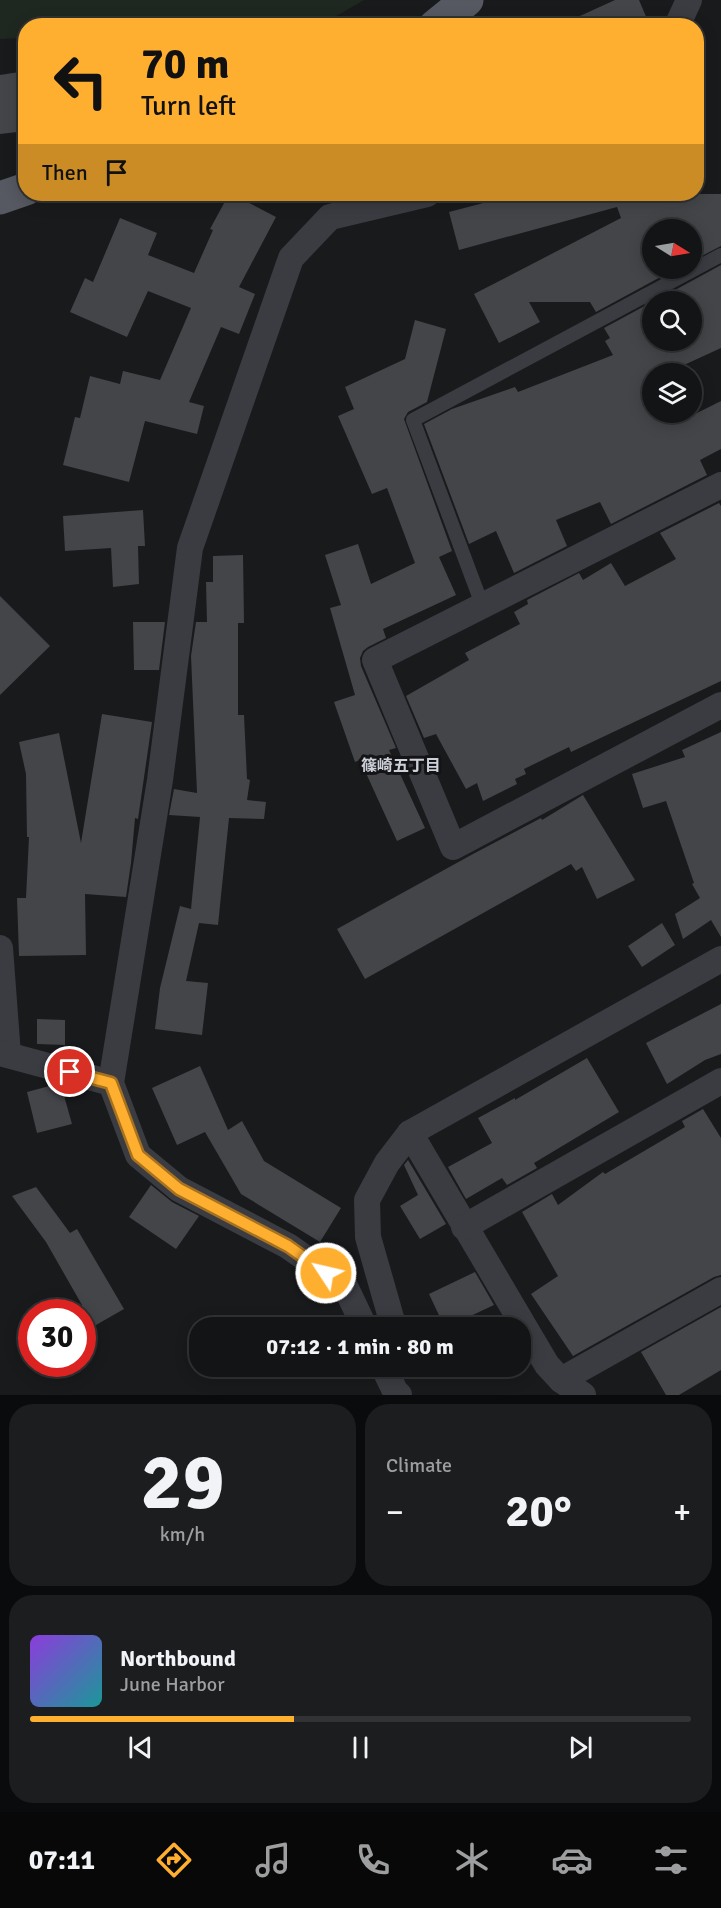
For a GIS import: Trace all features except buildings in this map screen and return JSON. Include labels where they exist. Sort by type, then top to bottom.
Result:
[{"type":"main road","points":[[445,18],[467,0]]},
{"type":"main road","points":[[0,198],[18,192]]},
{"type":"street","points":[[681,18],[689,0]]},
{"type":"street","points":[[360,1317],[345,1286],[288,1246],[179,1189],[138,1155],[111,1083],[160,780],[190,548],[291,258],[330,217],[397,201]]},
{"type":"street","points":[[721,485],[375,660],[453,847],[721,705]]},
{"type":"street","points":[[0,948],[4,1054],[111,1083]]},
{"type":"street","points":[[391,1317],[368,1237],[367,1200],[387,1163],[410,1133],[721,959]]},
{"type":"street","points":[[464,1227],[721,1081]]},
{"type":"street","points":[[410,1133],[547,1365],[561,1380],[583,1395]]},
{"type":"street","points":[[561,1380],[721,1290]]},
{"type":"street","points":[[389,1377],[397,1393]]},
{"type":"street","points":[[397,1393],[399,1377]]},
{"type":"lane","points":[[483,607],[413,420],[721,255]]},
{"type":"shaded area","points":[[0,0],[364,0],[333,18],[18,18],[18,38],[0,39]]},
{"type":"district","name":"篠崎五丁目","points":[[401,766]]},
{"type":"route","points":[[70,1072],[111,1083],[138,1155],[179,1189],[288,1246],[326,1273]]}]
